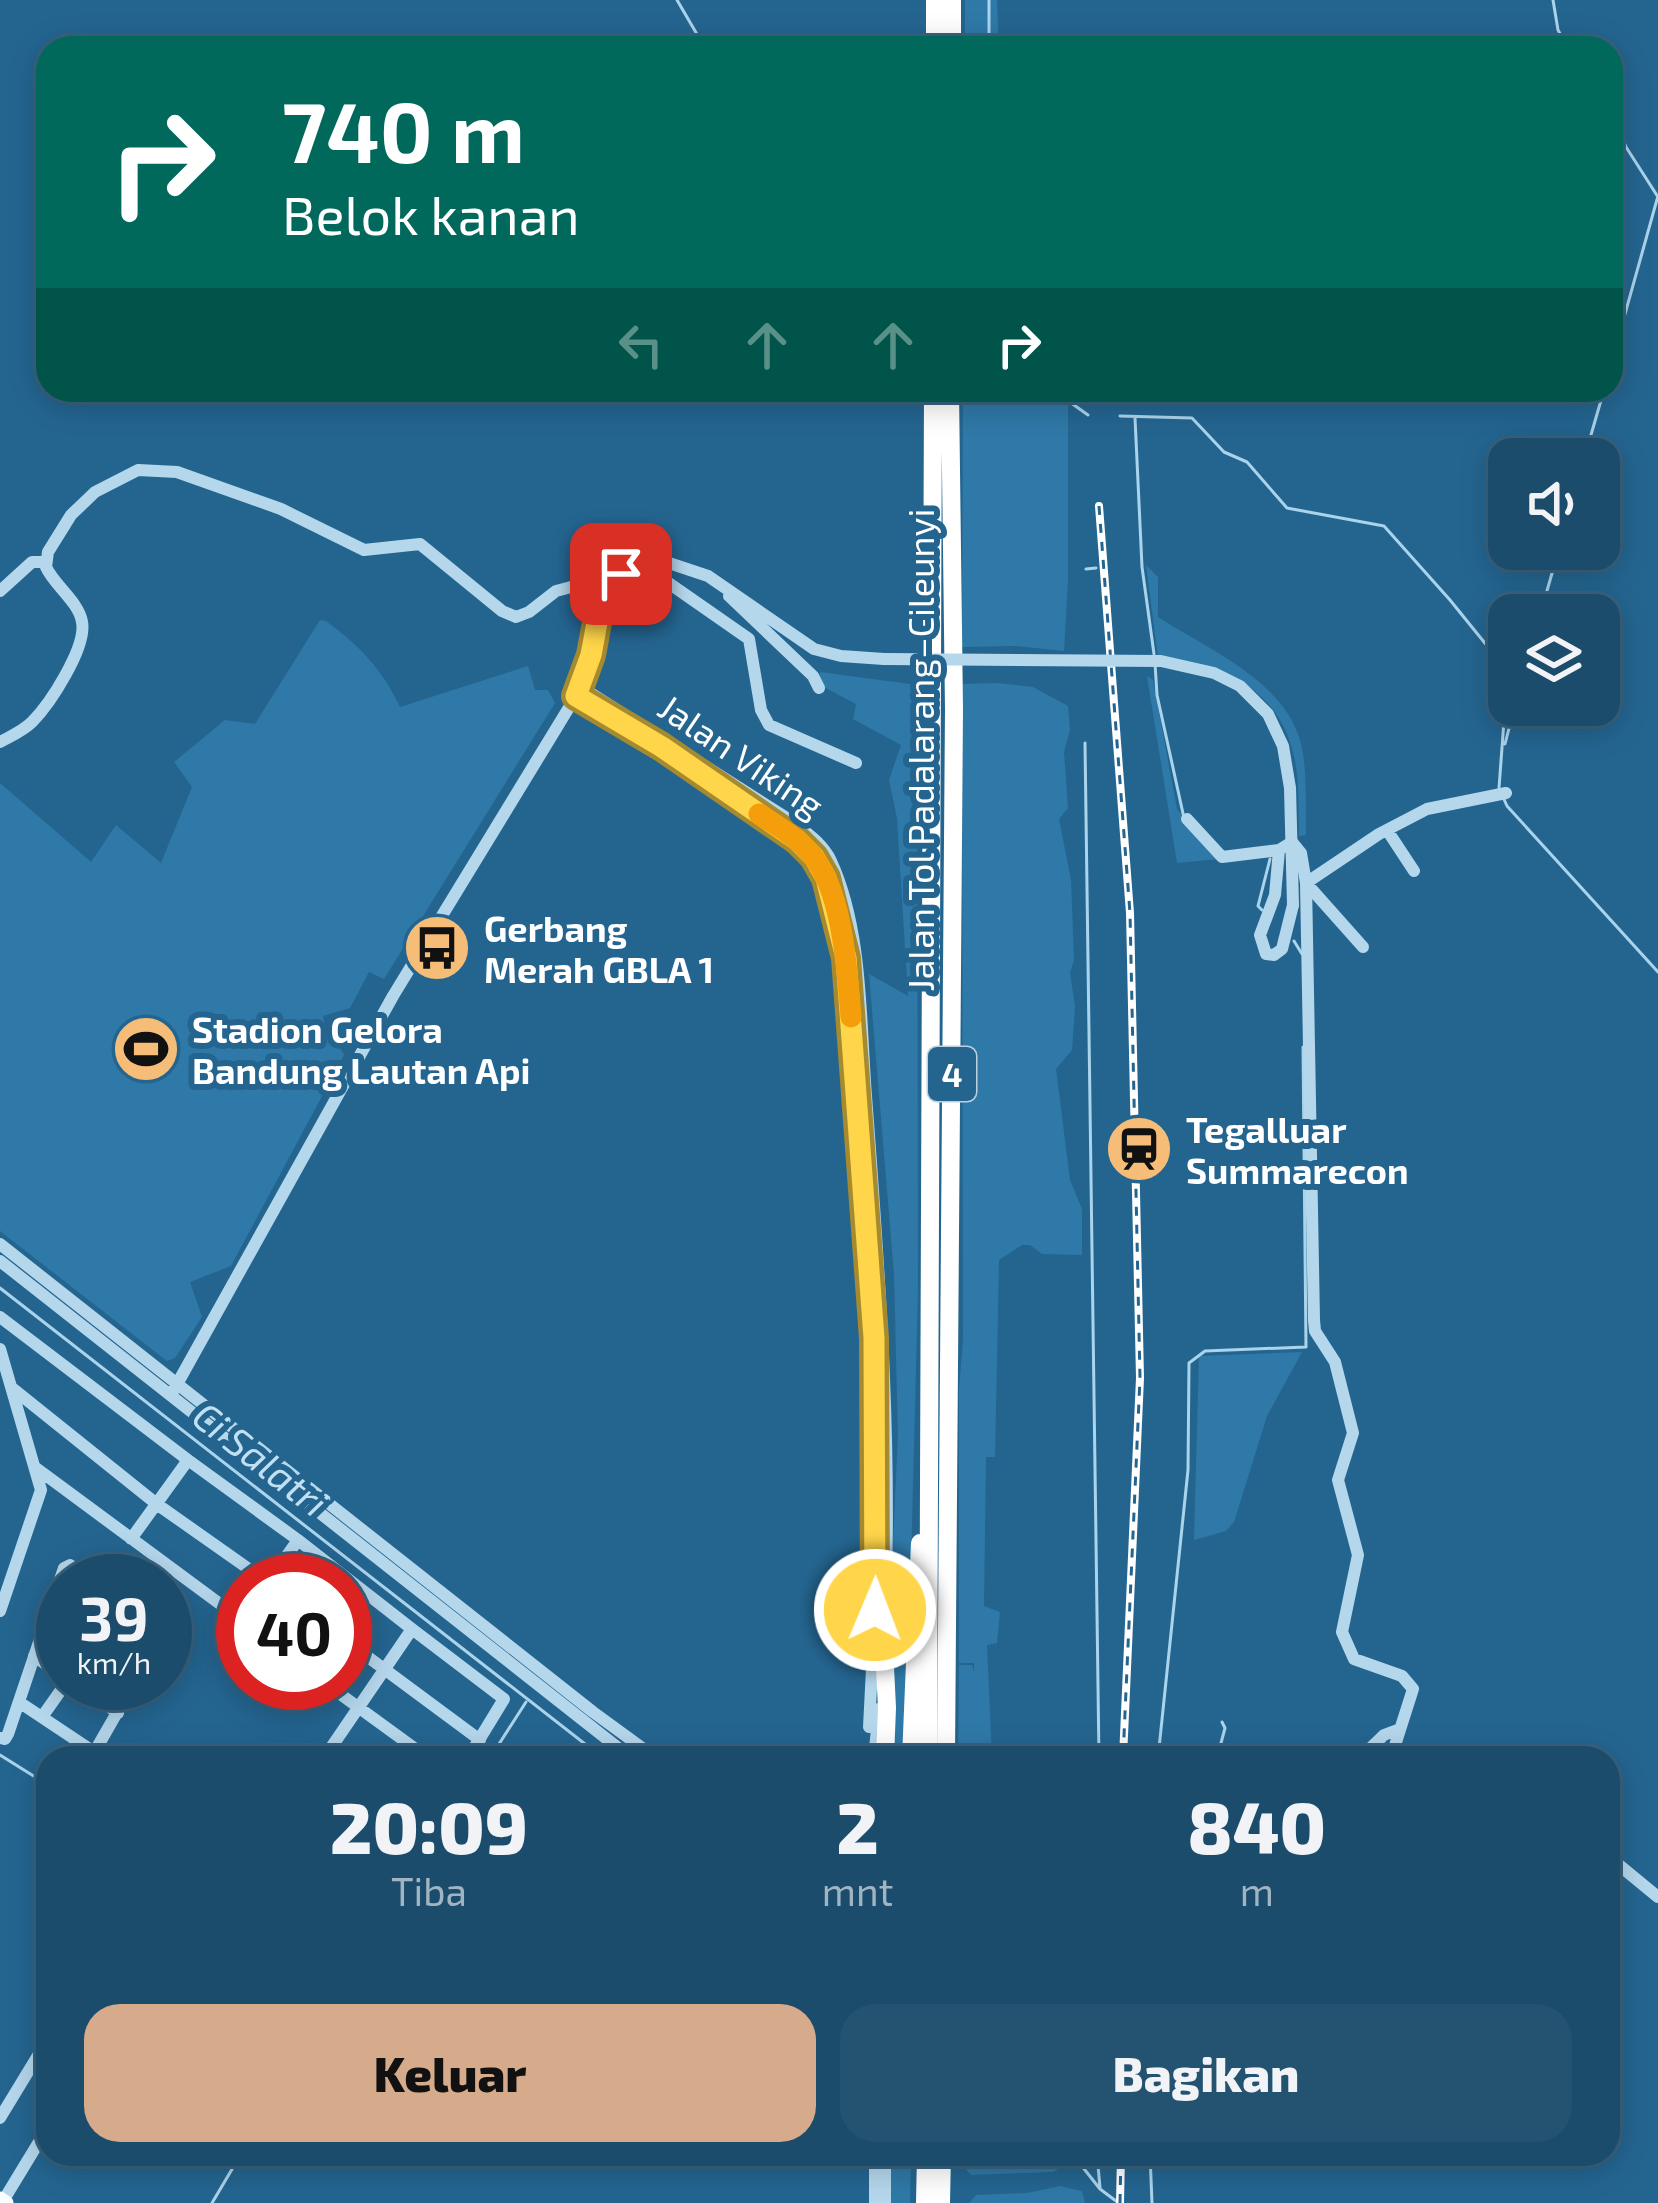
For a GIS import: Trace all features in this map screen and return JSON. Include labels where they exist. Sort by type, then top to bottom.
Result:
[{"type":"highway","points":[[935,0],[935,36]]},
{"type":"highway","points":[[952,0],[952,36]]},
{"type":"highway","name":"Jalan Tol Padalarang–Cileunyi","points":[[933,402],[946,1746]]},
{"type":"highway","name":"Jalan Tol Padalarang–Cileunyi","points":[[928,1746],[940,1468],[954,660],[950,402]]},
{"type":"highway","points":[[911,1746],[918,1556],[940,1468]]},
{"type":"highway","points":[[884,1647],[885,1746]]},
{"type":"highway","points":[[926,2166],[926,2203]]},
{"type":"highway","points":[[941,2203],[942,2166]]},
{"type":"street","points":[[0,742],[33,721],[55,694],[80,643],[82,622],[48,573],[46,562],[71,515],[95,492],[138,470],[162,469],[281,509],[364,550],[420,544],[502,611],[516,617],[556,591],[666,562],[723,584],[814,649],[841,656],[1161,661],[1214,673],[1240,686],[1268,714],[1283,746],[1290,788],[1293,910],[1278,954],[1270,955],[1265,933],[1277,885],[1279,850],[1285,843],[1296,844],[1304,862],[1314,1320],[1315,1331],[1335,1362],[1353,1433],[1338,1480],[1358,1555],[1342,1632],[1349,1654],[1360,1664],[1394,1672],[1409,1682],[1414,1694],[1395,1746]]},
{"type":"street","points":[[0,591],[32,562],[46,562]]},
{"type":"street","points":[[636,569],[660,577],[749,639],[761,710],[769,725],[856,763]]},
{"type":"street","points":[[171,1395],[403,977],[578,691],[607,579]]},
{"type":"street","points":[[723,584],[741,609],[813,676],[819,688]]},
{"type":"street","name":"Jalan Viking","points":[[578,691],[793,822],[823,848],[832,863],[856,974],[877,1244],[885,1439],[884,1647],[872,1746]]},
{"type":"street","name":"Jalan Viking","points":[[578,691],[797,840],[814,857],[832,899],[846,958],[874,1338],[870,1746]]},
{"type":"street","points":[[1306,883],[1427,808],[1500,795]]},
{"type":"street","points":[[1187,819],[1222,857],[1279,850]]},
{"type":"street","points":[[1387,830],[1414,871]]},
{"type":"street","points":[[1306,883],[1363,947]]},
{"type":"street","points":[[1265,933],[1293,910]]},
{"type":"street","points":[[1265,933],[1281,936],[1283,944]]},
{"type":"street","points":[[0,1244],[640,1746]]},
{"type":"street","points":[[0,1261],[617,1746]]},
{"type":"street","points":[[0,1317],[504,1699],[476,1746]]},
{"type":"street","points":[[0,1349],[40,1496]]},
{"type":"street","points":[[12,1388],[229,1554]]},
{"type":"street","points":[[28,1439],[47,1417]]},
{"type":"street","points":[[131,1539],[188,1460]]},
{"type":"street","points":[[36,1468],[216,1600]]},
{"type":"street","points":[[0,1611],[40,1496],[55,1480]]},
{"type":"street","points":[[287,1554],[298,1540]]},
{"type":"street","points":[[372,1683],[412,1629]]},
{"type":"street","points":[[0,1738],[6,1738],[36,1649]]},
{"type":"street","points":[[372,1660],[480,1740]]},
{"type":"street","points":[[19,1702],[87,1746]]},
{"type":"street","points":[[42,1717],[47,1710]]},
{"type":"street","points":[[113,1710],[118,1713]]},
{"type":"street","points":[[103,1746],[120,1710]]},
{"type":"street","points":[[336,1746],[354,1710]]},
{"type":"street","points":[[361,1710],[404,1746]]},
{"type":"street","points":[[1373,1746],[1400,1729]]},
{"type":"street","points":[[1620,1866],[1658,1898]]},
{"type":"street","points":[[0,2118],[36,2066]]},
{"type":"street","points":[[3,2201],[36,2147]]},
{"type":"street","points":[[874,2203],[875,2166]]},
{"type":"street","points":[[885,2166],[885,2203]]},
{"type":"shaded area","points":[[965,0],[997,0],[998,36],[965,36]]},
{"type":"shaded area","points":[[963,402],[1068,402],[1064,651],[962,647]]},
{"type":"shaded area","points":[[1146,565],[1158,577],[1158,617],[1241,668],[1291,719],[1304,763],[1306,835],[1299,836],[1298,779],[1288,736],[1263,698],[1226,674],[1158,657]]},
{"type":"shaded area","points":[[320,620],[369,659],[400,707],[528,666],[535,690],[548,690],[555,703],[384,979],[369,972],[350,1008],[323,1016],[329,1043],[337,1042],[344,1055],[231,1266],[190,1282],[202,1317],[175,1358],[167,1361],[0,1231],[0,783],[91,862],[116,825],[161,863],[192,787],[174,762],[225,720],[255,724]]},
{"type":"shaded area","points":[[820,672],[917,685],[918,1290],[906,1746],[893,1746],[892,1568],[898,1435],[894,1274],[869,974],[908,996],[897,818],[889,780],[901,745],[853,719],[856,704],[820,685]]},
{"type":"shaded area","points":[[1147,676],[1153,680],[1177,809],[1219,859],[1177,863]]},
{"type":"shaded area","points":[[962,684],[1033,687],[1068,706],[1070,730],[1064,752],[1068,808],[1059,819],[1071,880],[1074,960],[1070,973],[1075,1006],[1072,1050],[1056,1069],[1070,1180],[1082,1209],[1082,1255],[1042,1254],[1022,1245],[999,1260],[995,1457],[986,1457],[984,1606],[1000,1612],[997,1643],[987,1645],[991,1746],[958,1746],[959,1665],[972,1665],[974,1672],[974,1663],[959,1663]]},
{"type":"shaded area","points":[[1302,1352],[1267,1416],[1234,1522],[1226,1531],[1194,1540],[1199,1356]]},
{"type":"shaded area","points":[[888,2166],[911,2166],[910,2203],[888,2203]]},
{"type":"shaded area","points":[[963,2166],[1064,2166],[1053,2172],[971,2175]]},
{"type":"shaded area","points":[[1060,2186],[1082,2191],[1085,2203],[969,2203],[976,2195]]},
{"type":"waterway","points":[[677,0],[698,36]]},
{"type":"waterway","points":[[989,0],[989,36]]},
{"type":"waterway","points":[[1553,0],[1561,36]]},
{"type":"waterway","points":[[1623,139],[1658,197]]},
{"type":"waterway","points":[[1623,321],[1658,196]]},
{"type":"waterway","points":[[1070,402],[1088,415]]},
{"type":"waterway","points":[[1590,438],[1601,402]]},
{"type":"waterway","points":[[1120,416],[1192,418],[1224,452],[1247,462],[1287,508],[1384,526],[1501,663],[1505,707],[1499,788]]},
{"type":"waterway","points":[[1135,418],[1142,567],[1154,654]]},
{"type":"waterway","points":[[1086,569],[1096,568]]},
{"type":"waterway","points":[[1546,594],[1553,570]]},
{"type":"waterway","points":[[1155,663],[1157,695],[1184,818]]},
{"type":"waterway","points":[[1505,744],[1510,726]]},
{"type":"waterway","points":[[1085,743],[1099,1746]]},
{"type":"waterway","points":[[1503,797],[1658,972]]},
{"type":"waterway","points":[[1262,910],[1258,906],[1270,859]]},
{"type":"waterway","points":[[1294,941],[1302,954]]},
{"type":"waterway","points":[[1159,1746],[1188,1470],[1189,1363],[1205,1351],[1306,1347],[1303,1047]]},
{"type":"waterway","name":"Ci Salatri","points":[[0,1288],[588,1746]]},
{"type":"waterway","points":[[498,1746],[526,1702]]},
{"type":"waterway","points":[[1220,1746],[1222,1722]]},
{"type":"waterway","points":[[0,1755],[36,1778]]},
{"type":"waterway","points":[[212,2203],[234,2166]]},
{"type":"waterway","points":[[1082,2166],[1116,2201]]},
{"type":"waterway","points":[[1098,2166],[1100,2188]]},
{"type":"waterway","points":[[1150,2166],[1152,2203]]},
{"type":"railway","points":[[1099,506],[1130,913],[1140,1378],[1124,1746]]},
{"type":"railway","points":[[1120,2203],[1121,2166]]},
{"type":"slow traffic","points":[[759,814],[797,840],[826,878],[846,958],[851,1017]]},
{"type":"place","name":"Gerbang Merah GBLA 1","points":[[437,948]]},
{"type":"place","name":"Stadion Gelora Bandung Lautan Api","points":[[146,1049]]},
{"type":"place","name":"Tegalluar Summarecon","points":[[1139,1149]]},
{"type":"route","points":[[621,574],[604,585],[591,655],[576,696],[662,747],[797,840],[814,857],[832,899],[846,958],[868,1234],[874,1338],[875,1610]]}]
